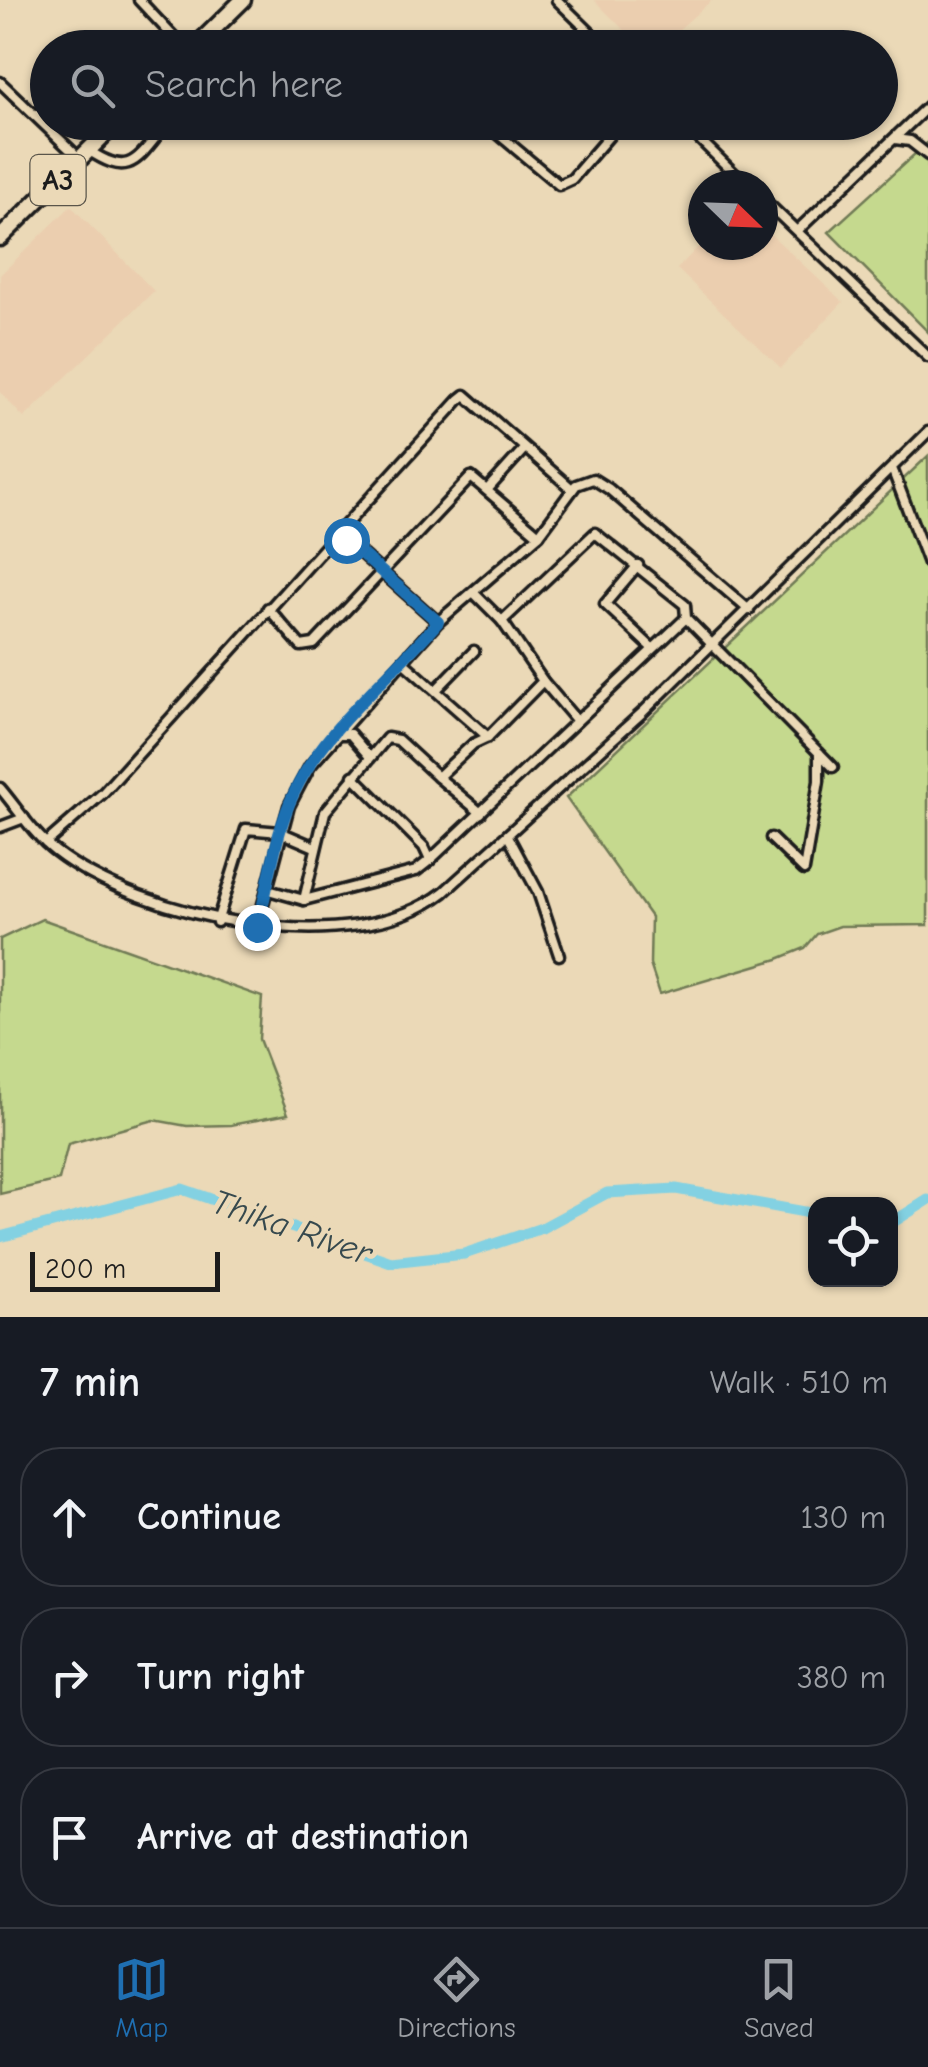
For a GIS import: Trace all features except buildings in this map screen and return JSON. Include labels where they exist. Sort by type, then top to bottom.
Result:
[{"type":"highway","points":[[212,30],[243,0]]},
{"type":"highway","name":"A3","points":[[0,238],[98,140]]},
{"type":"street","points":[[139,0],[167,30]]},
{"type":"street","points":[[557,0],[588,30]]},
{"type":"street","points":[[0,82],[30,110]]},
{"type":"street","points":[[898,135],[928,106]]},
{"type":"street","points":[[898,139],[916,144],[928,154]]},
{"type":"street","points":[[66,140],[84,154],[114,167],[128,165],[152,140]]},
{"type":"street","points":[[505,140],[558,185],[572,179],[606,140]]},
{"type":"street","points":[[700,140],[731,170]]},
{"type":"street","points":[[798,230],[893,140]]},
{"type":"street","points":[[778,213],[928,356]]},
{"type":"street","points":[[46,843],[103,793],[465,395],[572,489]]},
{"type":"street","points":[[0,788],[46,843],[94,874],[217,922],[257,927],[337,926],[413,909],[444,892],[508,836],[894,471],[928,432]]},
{"type":"street","points":[[487,490],[524,449]]},
{"type":"street","points":[[894,471],[928,563]]},
{"type":"street","points":[[268,608],[307,647],[470,478],[539,536]]},
{"type":"street","points":[[257,927],[280,832],[295,790],[333,736],[438,622],[539,536],[572,489],[586,479],[598,481],[749,610]]},
{"type":"street","points":[[502,621],[595,533],[685,605],[686,618],[715,643],[776,714],[833,768]]},
{"type":"street","points":[[338,534],[438,622]]},
{"type":"street","points":[[638,565],[604,604],[652,648]]},
{"type":"street","points":[[474,592],[502,621],[542,682],[577,721]]},
{"type":"street","points":[[268,890],[304,900],[416,871],[686,618]]},
{"type":"street","points":[[436,690],[474,651]]},
{"type":"street","points":[[403,662],[488,738]]},
{"type":"street","points":[[438,776],[473,744],[488,738],[542,682]]},
{"type":"street","points":[[333,736],[342,731],[350,734],[370,756]]},
{"type":"street","points":[[304,900],[325,812],[370,756],[392,737],[480,814]]},
{"type":"street","points":[[772,838],[804,870],[819,781],[818,754]]},
{"type":"street","points":[[353,776],[424,847],[430,860]]},
{"type":"street","points":[[0,826],[24,818]]},
{"type":"street","points":[[217,922],[246,829],[280,832],[314,847]]},
{"type":"street","points":[[508,836],[538,892],[558,955]]},
{"type":"shaded area","points":[[594,0],[712,0],[678,30],[624,30]]},
{"type":"shaded area","points":[[71,206],[154,291],[24,418],[0,392],[0,275]]},
{"type":"shaded area","points":[[778,241],[843,302],[781,368],[677,269],[688,258],[778,260]]},
{"type":"green space","points":[[928,142],[928,332],[829,232]]},
{"type":"green space","points":[[928,456],[928,925],[840,926],[817,934],[805,948],[778,959],[660,994],[650,964],[651,917],[566,798]]},
{"type":"green space","points":[[42,919],[262,997],[259,1039],[288,1114],[231,1125],[187,1126],[154,1120],[68,1144],[59,1180],[0,1194],[0,939]]},
{"type":"waterway","name":"Thika River","points":[[0,1237],[182,1189],[391,1262],[464,1254],[542,1228],[607,1193],[676,1189],[808,1213]]},
{"type":"waterway","name":"Thika River","points":[[898,1219],[928,1200]]},
{"type":"route","points":[[257,927],[280,832],[301,780],[333,736],[438,622],[346,540]]}]
